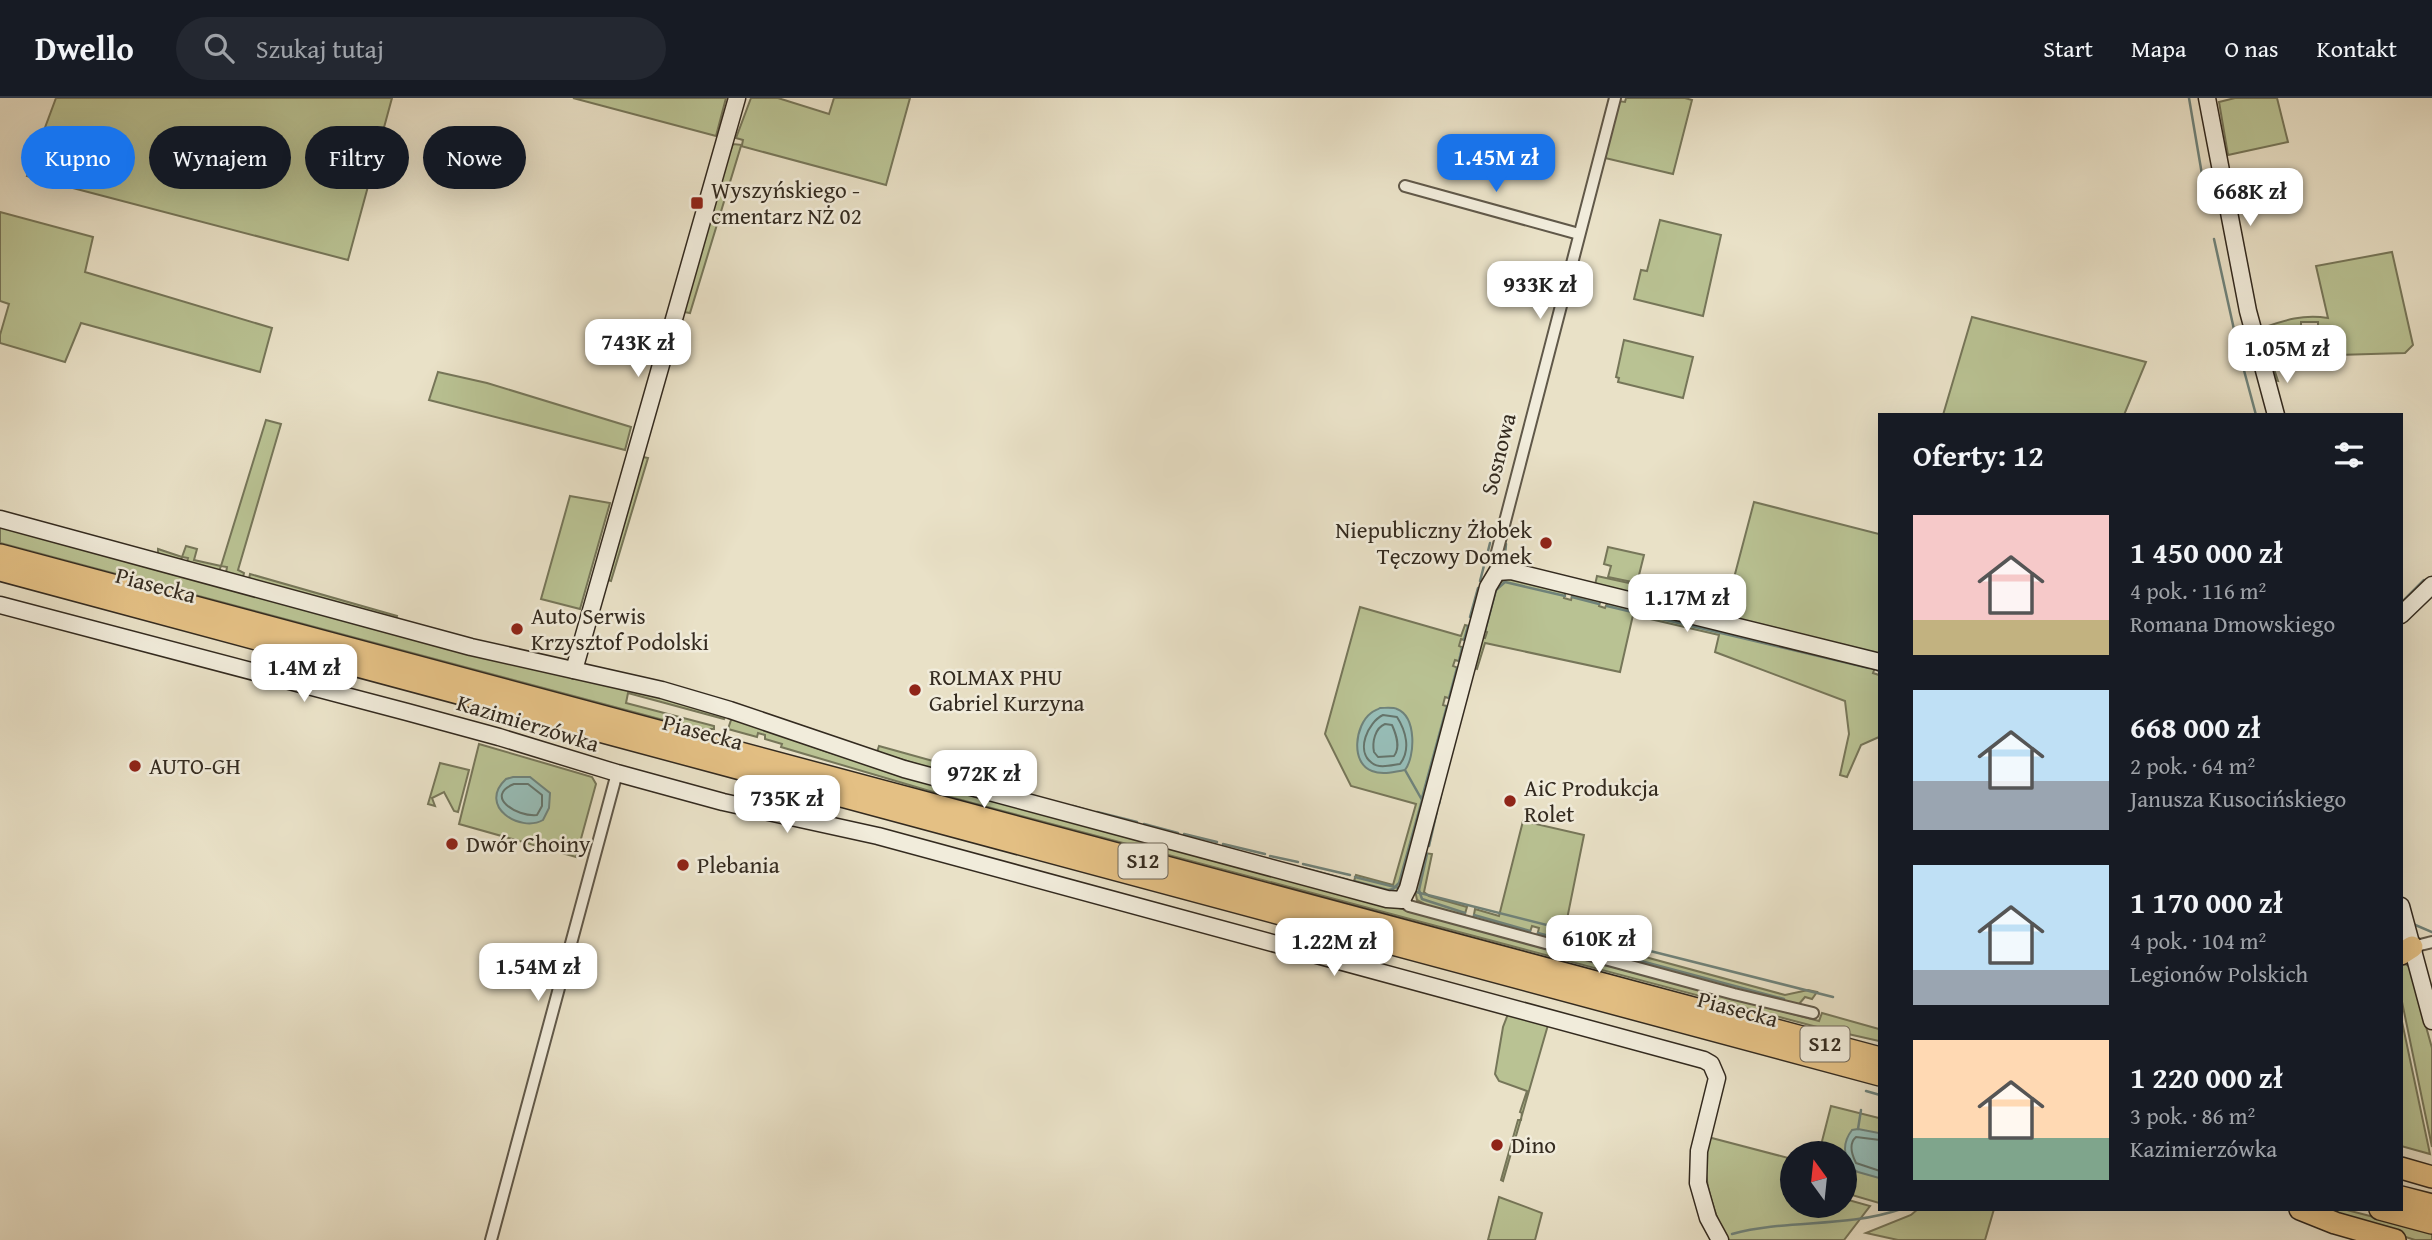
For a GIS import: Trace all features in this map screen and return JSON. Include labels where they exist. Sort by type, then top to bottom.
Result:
[{"type":"highway","name":"Piasecka","points":[[0,555],[1878,1057]]},
{"type":"highway","name":"Piasecka","points":[[0,570],[1878,1074]]},
{"type":"highway","points":[[1771,1029],[1878,1049]]},
{"type":"highway","points":[[2403,1169],[2432,1177]]},
{"type":"highway","points":[[2403,1198],[2432,1205]]},
{"type":"highway","points":[[2305,1211],[2335,1223],[2395,1240]]},
{"type":"highway","points":[[2387,1211],[2432,1223]]},
{"type":"street","points":[[575,670],[737,98]]},
{"type":"street","name":"Sosnowa","points":[[1402,900],[1408,888],[1490,580],[1497,572],[1497,552],[1615,98]]},
{"type":"street","points":[[2207,98],[2248,311],[2275,413]]},
{"type":"street","points":[[1405,186],[1580,234]]},
{"type":"street","points":[[0,519],[471,647],[691,698],[904,769],[1374,895],[1402,900],[1409,906],[1571,951],[1813,1013]]},
{"type":"street","points":[[1497,572],[1511,571],[1878,662]]},
{"type":"street","points":[[2403,613],[2432,585]]},
{"type":"street","name":"Kazimierzówka","points":[[0,605],[486,733],[617,773],[491,1240]]},
{"type":"street","points":[[617,773],[721,801],[878,836],[1665,1048],[1711,1063],[1717,1078],[1699,1151],[1698,1183],[1708,1218],[1720,1240]]},
{"type":"street","points":[[2403,913],[2432,1021]]},
{"type":"green space","points":[[56,98],[392,98],[384,126],[305,126],[305,189],[367,189],[348,260],[77,189],[135,189],[135,126],[46,126]]},
{"type":"green space","points":[[573,98],[726,98],[716,136]]},
{"type":"green space","points":[[751,98],[778,98],[829,114],[834,98],[910,98],[886,185],[741,146],[690,313],[684,312],[729,154],[733,144],[742,145],[743,140],[736,138]]},
{"type":"green space","points":[[1626,98],[1692,100],[1673,174],[1605,158],[1618,101],[1625,102]]},
{"type":"green space","points":[[2235,98],[2277,98],[2288,142],[2228,155],[2219,102]]},
{"type":"green space","points":[[0,212],[93,237],[85,272],[272,328],[260,372],[81,323],[65,362],[0,343],[9,304],[0,301]]},
{"type":"green space","points":[[1660,220],[1721,235],[1703,316],[1634,299],[1641,270],[1647,271]]},
{"type":"green space","points":[[2392,252],[2413,345],[2405,353],[2337,355],[2322,364],[2310,366],[2295,360],[2275,366],[2278,381],[2273,380],[2271,366],[2301,355],[2301,358],[2318,358],[2318,322],[2301,322],[2301,349],[2273,358],[2269,358],[2262,328],[2294,318],[2328,318],[2316,266]]},
{"type":"green space","points":[[1972,317],[2146,362],[2125,413],[1944,413]]},
{"type":"green space","points":[[1624,340],[1693,357],[1683,398],[1618,382],[1619,378],[1616,377]]},
{"type":"green space","points":[[438,372],[487,383],[631,427],[625,450],[429,400]]},
{"type":"green space","points":[[266,420],[281,424],[238,570],[244,573],[243,577],[226,573],[227,567],[221,566]]},
{"type":"green space","points":[[643,457],[648,458],[611,581],[608,580]]},
{"type":"green space","points":[[570,496],[610,503],[580,609],[541,599]]},
{"type":"green space","points":[[1754,502],[1878,534],[1878,659],[1873,673],[1878,675],[1878,737],[1861,745],[1847,777],[1840,775],[1849,734],[1845,701],[1715,652],[1719,635],[1633,615],[1620,672],[1485,643],[1477,669],[1472,667],[1480,637],[1485,638],[1487,632],[1482,630],[1493,592],[1502,581],[1509,578],[1566,591],[1564,598],[1571,600],[1573,592],[1601,599],[1599,606],[1605,608],[1608,601],[1728,619],[1730,614],[1725,612]]},
{"type":"green space","points":[[0,525],[726,715],[724,719],[628,693],[626,703],[714,726],[714,729],[697,729],[0,543]]},
{"type":"green space","points":[[186,546],[197,549],[194,560],[221,566],[219,571],[187,562],[188,558],[182,557]]},
{"type":"green space","points":[[1608,547],[1644,555],[1637,583],[1608,577],[1611,566],[1604,564]]},
{"type":"green space","points":[[158,549],[182,557],[181,561],[158,554]]},
{"type":"green space","points":[[250,574],[397,616],[396,619],[249,579]]},
{"type":"green space","points":[[1597,576],[1638,585],[1640,592],[1722,611],[1720,618],[1595,585]]},
{"type":"green space","points":[[1360,607],[1461,636],[1465,625],[1472,627],[1468,641],[1461,639],[1459,646],[1466,649],[1462,662],[1455,660],[1453,666],[1461,669],[1452,699],[1445,697],[1443,705],[1450,707],[1403,885],[1395,893],[1353,884],[1356,875],[1393,885],[1416,804],[1351,786],[1325,734]]},
{"type":"green space","points":[[732,717],[825,751],[914,778],[1819,1021],[1822,1013],[1878,1029],[1878,1041],[1817,1027],[950,797],[781,747],[782,744],[765,739],[765,735],[758,733],[757,737],[728,729]]},
{"type":"green space","points":[[479,744],[592,777],[596,784],[576,857],[459,824]]},
{"type":"green space","points":[[879,746],[951,766],[946,773],[877,752]]},
{"type":"green space","points":[[440,763],[469,770],[458,812],[454,811],[444,792],[432,798],[435,806],[428,804]]},
{"type":"green space","points":[[1523,821],[1584,835],[1564,934],[1573,937],[1570,946],[1537,936],[1539,928],[1532,926],[1529,935],[1473,920],[1475,909],[1499,916]]},
{"type":"green space","points":[[1424,853],[1432,854],[1424,892],[1429,896],[1467,907],[1464,917],[1430,907],[1417,900],[1415,890]]},
{"type":"green space","points":[[1579,939],[1785,995],[1808,990],[1817,992],[1812,999],[1805,997],[1799,1004],[1793,1005],[1576,947]]},
{"type":"green space","points":[[2403,963],[2409,966],[2432,1048],[2432,1147],[2403,1007]]},
{"type":"green space","points":[[1508,1014],[1548,1025],[1521,1117],[1527,1091],[1499,1081],[1495,1074],[1503,1027]]},
{"type":"green space","points":[[2403,1026],[2430,1154],[2403,1147]]},
{"type":"green space","points":[[1831,1106],[1878,1118],[1878,1203],[1857,1197],[1857,1141],[1822,1141]]},
{"type":"green space","points":[[1518,1120],[1521,1120],[1503,1181],[1501,1180]]},
{"type":"green space","points":[[1708,1137],[1780,1156],[1780,1218],[1857,1218],[1857,1202],[1870,1206],[1844,1240],[1728,1240],[1723,1234],[1708,1187]]},
{"type":"green space","points":[[1499,1197],[1542,1213],[1535,1240],[1488,1240]]},
{"type":"green space","points":[[1916,1211],[1993,1211],[1985,1240],[1898,1240],[1866,1233]]},
{"type":"green space","points":[[2324,1211],[2351,1211],[2432,1232],[2432,1240],[2415,1240]]},
{"type":"water","points":[[1380,708],[1397,709],[1408,720],[1412,747],[1405,770],[1376,772],[1365,767],[1360,760],[1357,744],[1361,726],[1371,713]]},
{"type":"water","points":[[530,777],[550,793],[549,808],[543,820],[523,823],[505,814],[499,807],[496,799],[498,789],[506,779]]},
{"type":"water","points":[[1858,1129],[1878,1133],[1878,1178],[1857,1172],[1857,1141],[1846,1141],[1852,1130]]},
{"type":"waterway","points":[[2189,98],[2207,204]]},
{"type":"waterway","points":[[2214,239],[2239,352]]},
{"type":"waterway","points":[[2242,363],[2255,413]]},
{"type":"waterway","points":[[1488,551],[1490,543]]},
{"type":"waterway","points":[[1506,544],[1505,555],[1513,564]]},
{"type":"waterway","points":[[1480,581],[1486,558]]},
{"type":"waterway","points":[[2403,601],[2424,580]]},
{"type":"waterway","points":[[1485,631],[1496,590],[1505,582],[1565,596]]},
{"type":"waterway","points":[[1470,617],[1478,588]]},
{"type":"waterway","points":[[1572,597],[1599,604]]},
{"type":"waterway","points":[[1607,606],[1869,668]]},
{"type":"waterway","points":[[1464,640],[1468,626]]},
{"type":"waterway","points":[[1459,661],[1462,648]]},
{"type":"waterway","points":[[1449,698],[1457,668]]},
{"type":"waterway","points":[[1422,798],[1447,706]]},
{"type":"waterway","points":[[1354,881],[1388,890],[1399,883],[1422,800],[1405,770]]},
{"type":"waterway","points":[[1439,804],[1443,785]]},
{"type":"waterway","points":[[1073,806],[1090,811]]},
{"type":"waterway","points":[[1429,846],[1437,811]]},
{"type":"waterway","points":[[1097,812],[1137,822]]},
{"type":"waterway","points":[[1144,824],[1178,833]]},
{"type":"waterway","points":[[1184,834],[1217,842]]},
{"type":"waterway","points":[[1223,844],[1265,854]]},
{"type":"waterway","points":[[1427,854],[1419,890],[1422,899],[1465,913]]},
{"type":"waterway","points":[[1270,856],[1298,862]]},
{"type":"waterway","points":[[1303,864],[1350,875]]},
{"type":"waterway","points":[[1303,868],[1348,880]]},
{"type":"waterway","points":[[1355,877],[1399,888]]},
{"type":"waterway","points":[[1416,892],[1833,997]]},
{"type":"waterway","points":[[1474,915],[1530,931]]},
{"type":"waterway","points":[[2413,924],[2432,932]]},
{"type":"waterway","points":[[1538,933],[1571,942]]},
{"type":"waterway","points":[[1577,944],[1784,999]]},
{"type":"waterway","points":[[1866,1091],[1878,1094]]},
{"type":"waterway","points":[[1858,1129],[1861,1110]]},
{"type":"waterway","points":[[1732,1234],[1774,1226],[1860,1219],[1894,1211]]},
{"type":"place","name":"Wyszyńskiego - cmentarz NŻ 02","points":[[697,203]]},
{"type":"place","name":"Niepubliczny Żłobek Tęczowy Domek","points":[[1546,543]]},
{"type":"place","name":"Auto Serwis Krzysztof Podolski","points":[[517,629]]},
{"type":"place","name":"ROLMAX PHU Gabriel Kurzyna","points":[[915,690]]},
{"type":"place","name":"AUTO-GH","points":[[135,766]]},
{"type":"place","name":"AiC Produkcja Rolet","points":[[1510,801]]},
{"type":"place","name":"Dwór Choiny","points":[[452,844]]},
{"type":"place","name":"Plebania","points":[[683,865]]},
{"type":"place","name":"Dino","points":[[1497,1145]]}]
